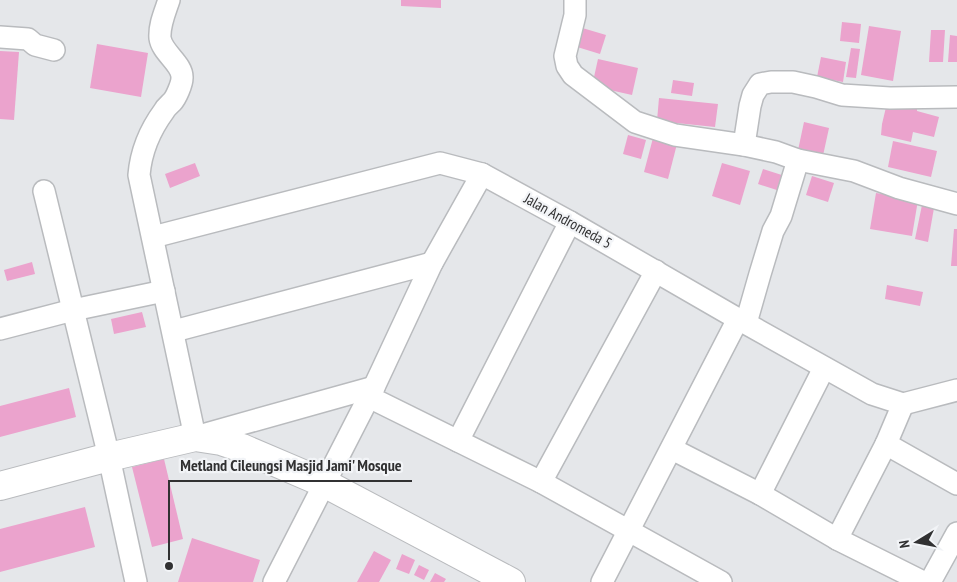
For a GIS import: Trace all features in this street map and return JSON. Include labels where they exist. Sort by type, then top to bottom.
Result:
[{"type":"street","points":[[169,0],[160,30],[160,40],[164,49],[178,67],[182,78],[174,101],[164,109],[146,142],[140,157],[139,175],[174,331],[195,437]]},
{"type":"street","points":[[575,0],[576,15],[565,56],[567,66],[573,75],[635,122],[675,135],[744,145],[776,152],[798,160],[854,171],[899,188],[957,204]]},
{"type":"street","points":[[0,37],[28,39],[35,45],[54,50]]},
{"type":"street","points":[[744,145],[753,95],[760,84],[793,82],[842,95],[890,98],[957,96]]},
{"type":"street","points":[[602,582],[742,321],[781,216],[798,160]]},
{"type":"street","name":"Jalan Andromeda 5","points":[[153,237],[440,163],[482,174],[656,270],[824,368],[872,394],[904,404]]},
{"type":"street","points":[[282,579],[324,483],[372,392],[432,263],[482,174]]},
{"type":"street","points":[[44,191],[109,457],[136,582]]},
{"type":"street","points":[[458,442],[570,222]]},
{"type":"street","points":[[174,331],[432,263]]},
{"type":"street","points":[[541,482],[656,270]]},
{"type":"street","points":[[0,329],[73,310],[164,290]]},
{"type":"street","points":[[760,494],[824,368]]},
{"type":"street","points":[[837,539],[886,444],[904,404],[957,390]]},
{"type":"street","points":[[0,486],[372,392],[458,442],[541,482],[721,582]]},
{"type":"street","points":[[195,437],[221,441],[242,448],[324,483],[511,582]]},
{"type":"street","points":[[886,444],[957,484]]},
{"type":"street","points":[[672,449],[760,494],[837,539],[923,582]]},
{"type":"street","points":[[930,582],[957,534]]},
{"type":"building","points":[[401,0],[441,0],[441,8],[401,6]]},
{"type":"building","points":[[842,22],[861,24],[859,43],[840,41]]},
{"type":"building","points":[[869,26],[901,31],[893,81],[861,75]]},
{"type":"building","points":[[579,27],[606,35],[600,54],[574,46]]},
{"type":"building","points":[[931,30],[945,30],[943,62],[929,62]]},
{"type":"building","points":[[950,35],[957,36],[957,62],[948,62]]},
{"type":"building","points":[[97,44],[148,53],[141,97],[90,88]]},
{"type":"building","points":[[851,48],[860,49],[856,78],[846,77]]},
{"type":"building","points":[[0,51],[19,52],[14,120],[0,119]]},
{"type":"building","points":[[821,57],[846,62],[843,82],[817,77]]},
{"type":"building","points":[[598,59],[638,68],[632,95],[592,86]]},
{"type":"building","points":[[673,80],[694,83],[692,96],[671,93]]},
{"type":"building","points":[[659,98],[718,104],[715,127],[657,121]]},
{"type":"building","points":[[887,103],[917,109],[917,111],[939,117],[934,137],[913,132],[911,142],[881,135]]},
{"type":"building","points":[[804,122],[829,128],[822,160],[797,155]]},
{"type":"building","points":[[628,135],[646,140],[641,159],[623,154]]},
{"type":"building","points":[[653,138],[677,144],[668,179],[644,172]]},
{"type":"building","points":[[893,141],[937,151],[931,177],[888,167]]},
{"type":"building","points":[[195,163],[200,176],[170,188],[165,174]]},
{"type":"building","points":[[722,163],[750,171],[740,205],[712,196]]},
{"type":"building","points":[[763,169],[788,177],[783,192],[758,184]]},
{"type":"building","points":[[812,176],[834,183],[828,202],[806,195]]},
{"type":"building","points":[[876,193],[918,200],[912,236],[870,229]]},
{"type":"building","points":[[922,205],[934,208],[928,242],[915,239]]},
{"type":"building","points":[[954,229],[957,229],[957,266],[951,266]]},
{"type":"building","points":[[32,262],[35,274],[7,281],[4,270]]},
{"type":"building","points":[[887,285],[923,292],[920,306],[885,299]]},
{"type":"building","points":[[142,312],[146,327],[114,334],[111,319]]},
{"type":"building","points":[[69,388],[76,417],[0,437],[0,406]]},
{"type":"building","points":[[164,459],[183,539],[152,547],[132,467]]},
{"type":"building","points":[[85,507],[95,547],[0,572],[0,529]]},
{"type":"building","points":[[192,538],[260,560],[253,582],[178,582]]},
{"type":"building","points":[[374,551],[391,560],[379,582],[357,582]]},
{"type":"building","points":[[402,554],[415,560],[409,574],[396,569]]},
{"type":"building","points":[[419,565],[429,570],[424,580],[414,575]]},
{"type":"building","points":[[435,573],[446,579],[444,582],[430,582]]},
{"type":"place","name":"Metland Cileungsi Masjid Jami' Mosque","points":[[169,566]]}]
